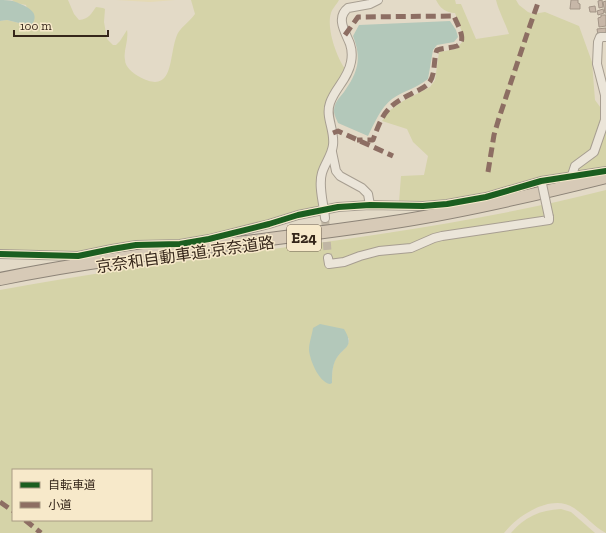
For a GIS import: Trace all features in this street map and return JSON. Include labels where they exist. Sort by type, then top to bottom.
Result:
[{"type":"highway","name":"京奈和自動車道;京奈道路","points":[[0,279],[70,266],[401,221],[473,208],[606,177]]},
{"type":"highway","name":"京奈和自動車道;京奈道路","points":[[0,283],[89,267],[411,223],[516,204],[606,183]]},
{"type":"street","points":[[325,214],[321,175],[332,152],[334,144],[329,117],[329,107],[332,99],[345,80],[350,68],[352,57],[350,45],[342,25],[342,17],[348,8],[370,4],[378,0]]},
{"type":"street","points":[[572,175],[575,166],[594,152],[605,120],[605,95],[597,64],[598,42],[600,37],[606,37]]},
{"type":"street","points":[[332,152],[336,171],[340,176],[362,188],[368,194],[370,205]]},
{"type":"street","points":[[0,254],[78,256],[112,248],[136,245],[180,244],[209,239],[298,215],[325,214],[338,207],[370,205],[423,206],[447,204],[486,197],[572,175],[606,171]]},
{"type":"street","points":[[328,258],[329,264],[344,262],[379,251],[411,248],[434,238],[550,220],[542,182]]},
{"type":"shaded area","points":[[0,0],[13,1],[30,9],[35,16],[31,26],[7,20],[0,21]]},
{"type":"shaded area","points":[[12,0],[68,0],[74,14],[79,20],[91,14],[96,7],[105,9],[104,22],[107,39],[113,45],[116,45],[127,30],[125,63],[138,76],[150,81],[158,82],[164,78],[168,72],[178,33],[195,14],[191,0],[339,0],[331,13],[330,27],[333,43],[339,59],[346,70],[332,93],[331,144],[327,156],[321,205],[319,209],[208,236],[179,241],[78,253],[0,251],[0,21],[7,20],[31,26],[26,5],[16,3]]},
{"type":"shaded area","points":[[116,0],[175,0],[150,2]]},
{"type":"shaded area","points":[[436,0],[455,0],[456,4],[461,4],[476,39],[509,34],[496,0],[516,0],[519,5],[528,12],[533,14],[545,12],[579,26],[592,62],[595,100],[606,115],[606,168],[475,196],[444,200],[399,202],[401,176],[424,175],[428,156],[413,142],[407,129],[382,121],[389,111],[403,101],[430,87],[435,80],[439,52],[456,49],[463,41],[463,35],[455,13],[444,10]]},
{"type":"shaded area","points":[[450,21],[456,30],[458,37],[454,42],[437,45],[433,50],[428,79],[396,96],[388,102],[378,116],[368,136],[338,123],[334,114],[334,108],[337,101],[349,85],[355,72],[358,59],[356,44],[353,36],[359,25]]},
{"type":"shaded area","points":[[606,190],[606,533],[574,508],[565,504],[556,503],[536,508],[526,513],[504,533],[0,533],[0,290],[76,277],[456,222]],"holes":[[[349,338],[349,341],[335,360],[332,383],[311,358]]]},
{"type":"shaded area","points":[[320,324],[344,329],[349,340],[347,347],[335,361],[332,383],[330,384],[319,375],[313,365],[309,350],[313,328]]},
{"type":"shaded area","points":[[561,509],[571,512],[595,533],[511,533],[516,527],[533,515]]},
{"type":"building","points":[[571,0],[578,0],[580,9],[570,9]]},
{"type":"building","points":[[602,0],[603,7],[599,8],[598,1]]},
{"type":"building","points":[[606,1],[606,13],[605,13],[603,2]]},
{"type":"building","points":[[595,6],[596,12],[590,12],[589,7]]},
{"type":"building","points":[[603,9],[604,13],[598,15],[597,11]]},
{"type":"building","points":[[601,15],[606,15],[606,26],[599,27],[598,18],[601,17]]},
{"type":"building","points":[[606,28],[606,34],[598,35],[597,29]]},
{"type":"tunnel","points":[[325,218],[328,258]]},
{"type":"marked path","points":[[488,172],[494,135],[499,118],[539,0]]},
{"type":"marked path","points":[[345,35],[358,17],[454,16],[462,36],[462,40],[457,46],[437,50],[434,71],[429,83],[390,107],[382,118],[373,140],[357,140]]},
{"type":"marked path","points":[[333,133],[338,131],[393,156]]},
{"type":"marked path","points":[[0,502],[12,510]]},
{"type":"marked path","points":[[26,521],[41,533]]},
{"type":"cycle path","points":[[0,254],[78,256],[136,245],[180,244],[209,239],[298,215],[338,207],[370,205],[423,206],[447,204],[486,197],[541,181],[606,171]]}]
